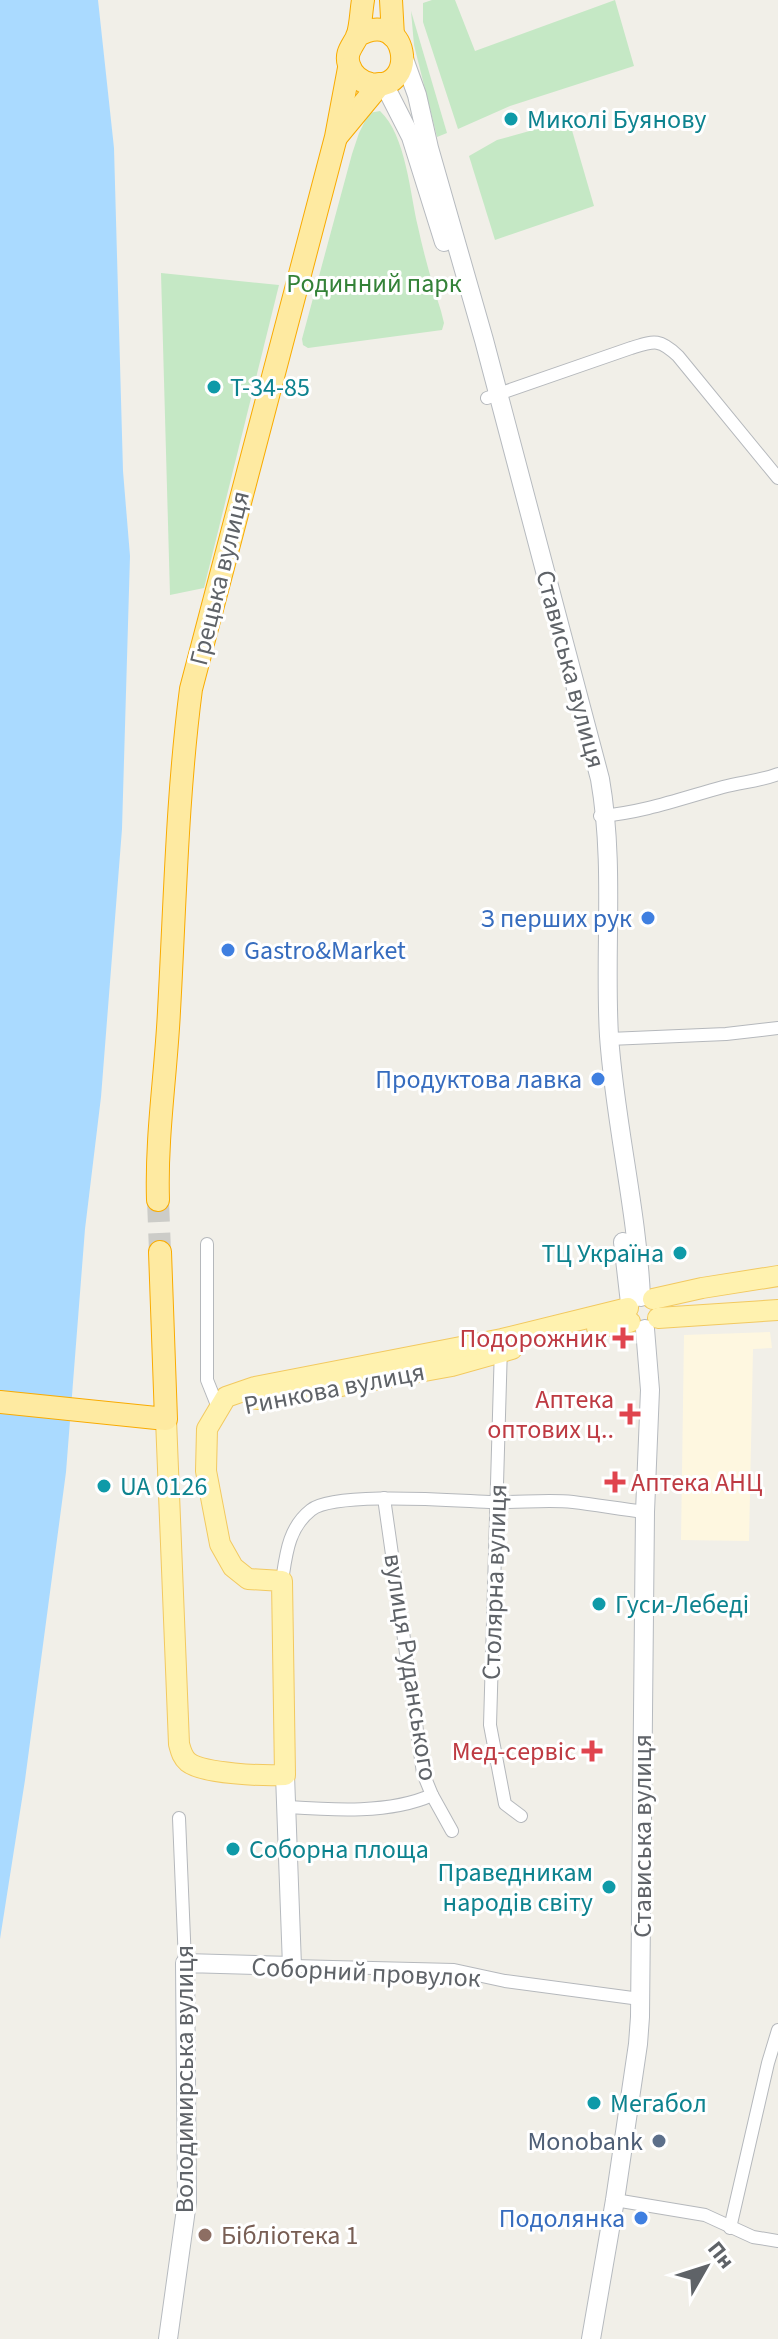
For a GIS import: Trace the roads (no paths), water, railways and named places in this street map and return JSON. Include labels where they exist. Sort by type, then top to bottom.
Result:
[{"type":"highway","points":[[357,36],[363,0]]},
{"type":"highway","points":[[391,0],[393,36]]},
{"type":"highway","points":[[379,29],[393,36],[400,45],[404,59],[401,70],[382,84],[360,81],[349,68],[347,57],[350,45],[357,36],[368,30],[379,29]]},
{"type":"highway","name":"Грецька вулиця","points":[[158,1200],[157,1157],[168,1030],[183,752],[191,689],[336,137],[349,68]]},
{"type":"highway","name":"Грецька вулиця","points":[[336,137],[382,84]]},
{"type":"highway","points":[[0,1402],[166,1419],[160,1252]]},
{"type":"main road","name":"Стависька вулиця","points":[[404,59],[417,95],[457,243],[492,396]]},
{"type":"main road","name":"Стависька вулиця","points":[[382,84],[411,137],[450,260],[594,754],[609,867],[609,1039],[640,1275],[641,1311]]},
{"type":"main road","name":"Стависька вулиця","points":[[591,2339],[638,2044],[645,1512],[650,1390],[601,1039],[602,816]]},
{"type":"main road","name":"Ринкова вулиця","points":[[219,1410],[226,1397],[255,1387],[502,1346],[641,1311],[702,1288],[778,1276]]},
{"type":"main road","name":"Ринкова вулиця","points":[[641,1311],[778,1310]]},
{"type":"main road","points":[[219,1410],[207,1429],[206,1471],[220,1544],[233,1567],[248,1579],[282,1581],[292,1966]]},
{"type":"main road","points":[[166,1419],[179,1744],[183,1757],[191,1765],[205,1769],[285,1775]]},
{"type":"main road","name":"Соборний провулок","points":[[185,1963],[292,1966]]},
{"type":"main road","name":"Володимирська вулиця","points":[[168,2339],[187,2202],[185,1963]]},
{"type":"street","points":[[492,396],[631,348],[653,342],[665,343],[778,478]]},
{"type":"street","points":[[602,816],[636,811],[778,774]]},
{"type":"street","points":[[609,1039],[726,1034],[778,1028]]},
{"type":"street","points":[[207,1244],[207,1380],[219,1410]]},
{"type":"street","name":"Столярна вулиця","points":[[502,1346],[490,1725],[505,1804],[521,1816]]},
{"type":"street","name":"вулиця Руданського","points":[[384,1498],[423,1773],[452,1831]]},
{"type":"street","points":[[282,1581],[288,1544],[295,1527],[313,1508],[345,1500],[570,1502],[645,1512]]},
{"type":"street","points":[[287,1807],[342,1810],[415,1803],[432,1795]]},
{"type":"street","name":"Володимирська вулиця","points":[[179,1818],[185,1963]]},
{"type":"street","name":"Соборний провулок","points":[[292,1966],[454,1970],[505,1981],[640,1999]]},
{"type":"street","points":[[730,2228],[778,2030]]},
{"type":"street","points":[[615,2200],[705,2215],[753,2237],[778,2241]]},
{"type":"water","points":[[0,0],[98,0],[114,148],[123,471],[130,556],[122,829],[66,1472],[25,1780],[0,1939]]},
{"type":"tunnel","points":[[158,1200],[160,1252]]},
{"type":"place","name":"Миколі Буянову","points":[[511,119]]},
{"type":"place","name":"Т-34-85","points":[[214,387]]},
{"type":"place","name":"З перших рук","points":[[648,918]]},
{"type":"place","name":"Gastro&Market","points":[[228,950]]},
{"type":"place","name":"Продуктова лавка","points":[[598,1079]]},
{"type":"place","name":"ТЦ Україна","points":[[680,1253]]},
{"type":"place","name":"Подорожник","points":[[623,1338]]},
{"type":"place","name":"Аптека оптових ц..","points":[[630,1414]]},
{"type":"place","name":"Аптека АНЦ","points":[[615,1482]]},
{"type":"place","name":"UA 0126","points":[[104,1486]]},
{"type":"place","name":"Гуси-Лебеді","points":[[599,1604]]},
{"type":"place","name":"Мед-cервіс","points":[[592,1751]]},
{"type":"place","name":"Соборна площа","points":[[233,1849]]},
{"type":"place","name":"Праведникам народів світу","points":[[609,1887]]},
{"type":"place","name":"Мегабол","points":[[594,2103]]},
{"type":"place","name":"Monobank","points":[[659,2141]]},
{"type":"place","name":"Подолянка","points":[[641,2218]]},
{"type":"place","name":"Бібліотека 1","points":[[205,2235]]},
{"type":"park label","name":"Родинний парк","points":[[374,283]]}]
